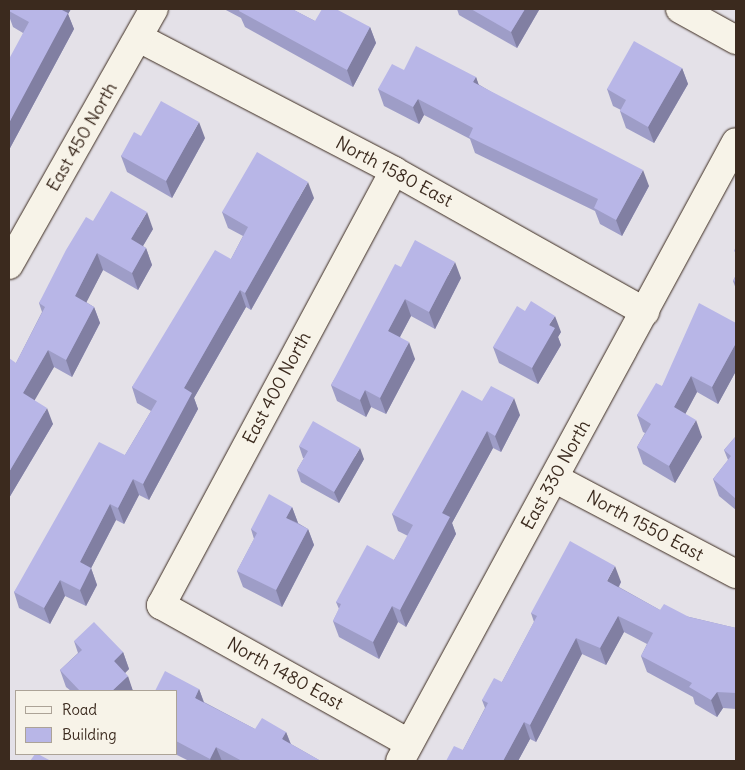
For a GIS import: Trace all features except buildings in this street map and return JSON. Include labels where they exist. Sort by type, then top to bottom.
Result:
[{"type":"street","name":"East 450 North","points":[[9,265],[154,9]]},
{"type":"street","points":[[680,9],[736,40]]},
{"type":"street","name":"North 1580 East","points":[[139,38],[394,171],[646,312]]},
{"type":"street","name":"East 330 North","points":[[405,752],[646,312],[736,142]]},
{"type":"street","name":"East 400 North","points":[[161,605],[394,171]]},
{"type":"street","name":"North 1550 East","points":[[554,478],[736,574]]},
{"type":"street","name":"North 1480 East","points":[[161,605],[405,752]]}]
